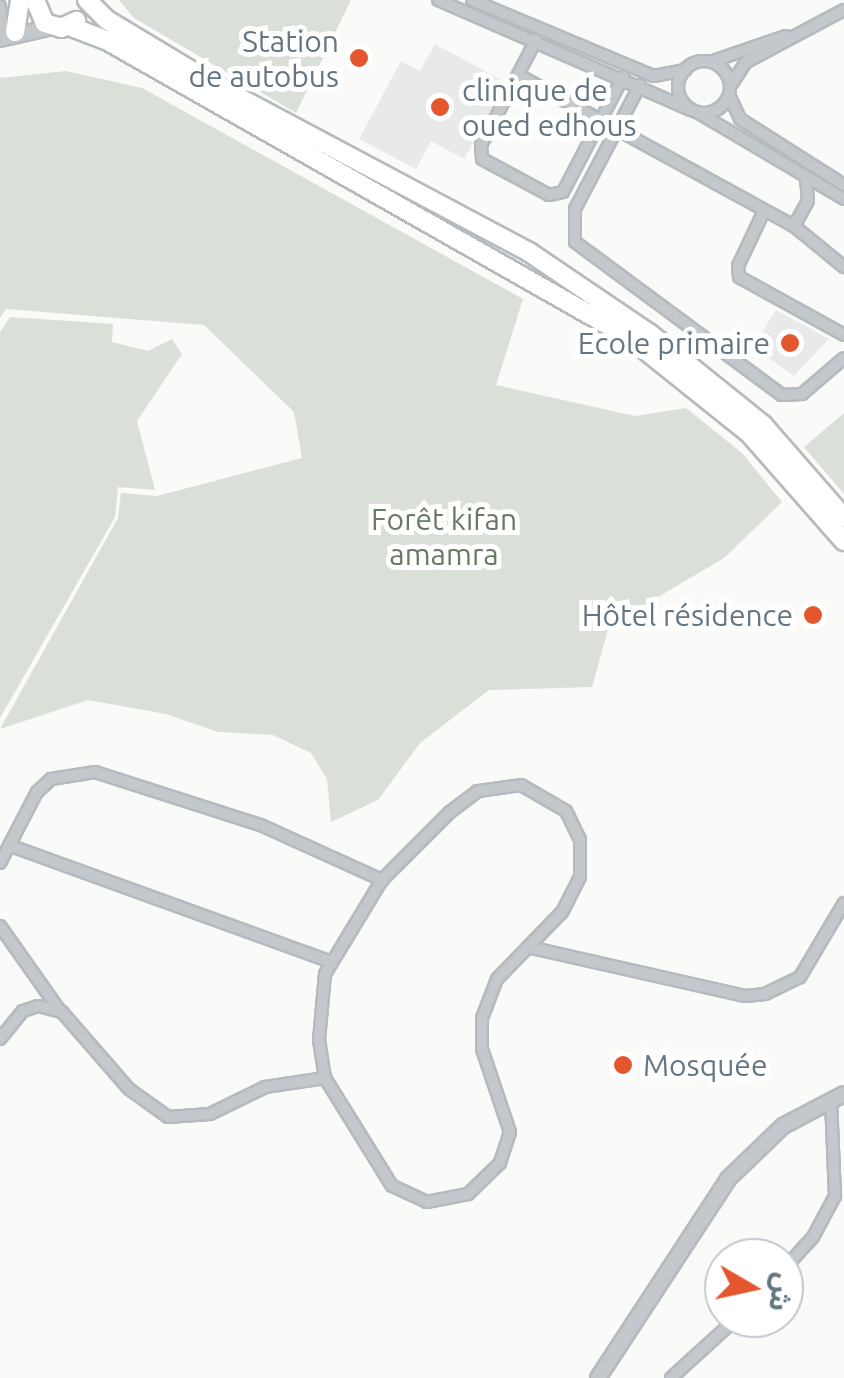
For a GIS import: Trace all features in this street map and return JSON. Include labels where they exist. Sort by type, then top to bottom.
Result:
[{"type":"main road","points":[[61,26],[82,14],[85,0]]},
{"type":"main road","points":[[85,0],[107,20],[215,85],[516,244],[650,334],[762,425],[844,518]]},
{"type":"main road","points":[[6,36],[31,3],[61,26],[106,40],[629,337],[748,433],[844,541]]},
{"type":"street","points":[[438,0],[694,111],[844,200]]},
{"type":"street","points":[[472,0],[654,76],[685,70],[806,30]]},
{"type":"street","points":[[0,6],[6,36],[61,26]]},
{"type":"street","points":[[694,111],[719,108],[746,62],[844,10]]},
{"type":"street","points":[[536,40],[482,146],[482,159],[555,196],[623,78]]},
{"type":"street","points":[[709,62],[726,73],[735,114],[844,186]]},
{"type":"street","points":[[685,70],[679,92],[694,111]]},
{"type":"street","points":[[518,75],[601,120],[614,133],[794,226],[844,266]]},
{"type":"street","points":[[640,85],[575,209],[575,242],[782,395],[802,394],[844,358]]},
{"type":"street","points":[[794,226],[808,201],[806,176]]},
{"type":"street","points":[[808,201],[830,191]]},
{"type":"street","points":[[764,211],[738,266],[740,277],[844,335]]},
{"type":"street","points":[[0,863],[37,792],[51,779],[95,772],[262,826],[382,880]]},
{"type":"street","points":[[506,784],[537,789],[566,810],[582,856],[562,912],[528,947],[498,979],[482,1018],[482,1049],[510,1132],[500,1163],[468,1194],[426,1202],[392,1186],[325,1078],[319,1040],[330,961],[382,880],[478,791],[506,784]]},
{"type":"street","points":[[10,846],[330,961]]},
{"type":"street","points":[[528,947],[715,990],[765,994],[800,977],[844,902]]},
{"type":"street","points":[[0,926],[62,1012],[129,1089],[168,1117],[190,1118],[265,1087],[325,1078]]},
{"type":"street","points":[[0,1039],[35,995],[36,979]]},
{"type":"street","points":[[23,1011],[38,1006],[62,1012]]},
{"type":"street","points":[[598,1378],[728,1178],[757,1146],[837,1097],[839,1173],[835,1196],[804,1247]]},
{"type":"street","points":[[671,1378],[715,1338]]},
{"type":"shaded area","points":[[435,44],[505,82],[464,159],[431,141],[416,169],[359,139],[401,61],[420,71]]},
{"type":"shaded area","name":"Ecole primaire","points":[[776,310],[829,339],[794,376],[753,347]]},
{"type":"green space","points":[[119,0],[351,0],[296,113],[134,18]]},
{"type":"green space","name":"Forêt kifan amamra","points":[[66,71],[142,88],[523,299],[496,385],[635,416],[686,408],[742,453],[782,502],[724,558],[609,626],[592,687],[489,690],[420,743],[378,800],[331,822],[327,779],[311,753],[273,735],[218,732],[166,714],[88,700],[0,729],[118,518],[121,493],[157,496],[302,458],[294,412],[204,325],[6,309],[0,318],[0,78]]},
{"type":"green space","points":[[10,317],[113,324],[112,342],[148,351],[172,339],[182,354],[137,421],[155,490],[118,487],[115,517],[0,718],[0,332]]},
{"type":"green space","points":[[844,413],[844,494],[804,447]]},
{"type":"place","name":"Station de autobus","points":[[359,58]]},
{"type":"place","name":"clinique de oued edhous","points":[[440,107]]},
{"type":"place","name":"Ecole primaire","points":[[790,343]]},
{"type":"place","name":"Hôtel résidence","points":[[813,615]]},
{"type":"place","name":"Mosquée","points":[[623,1065]]}]
